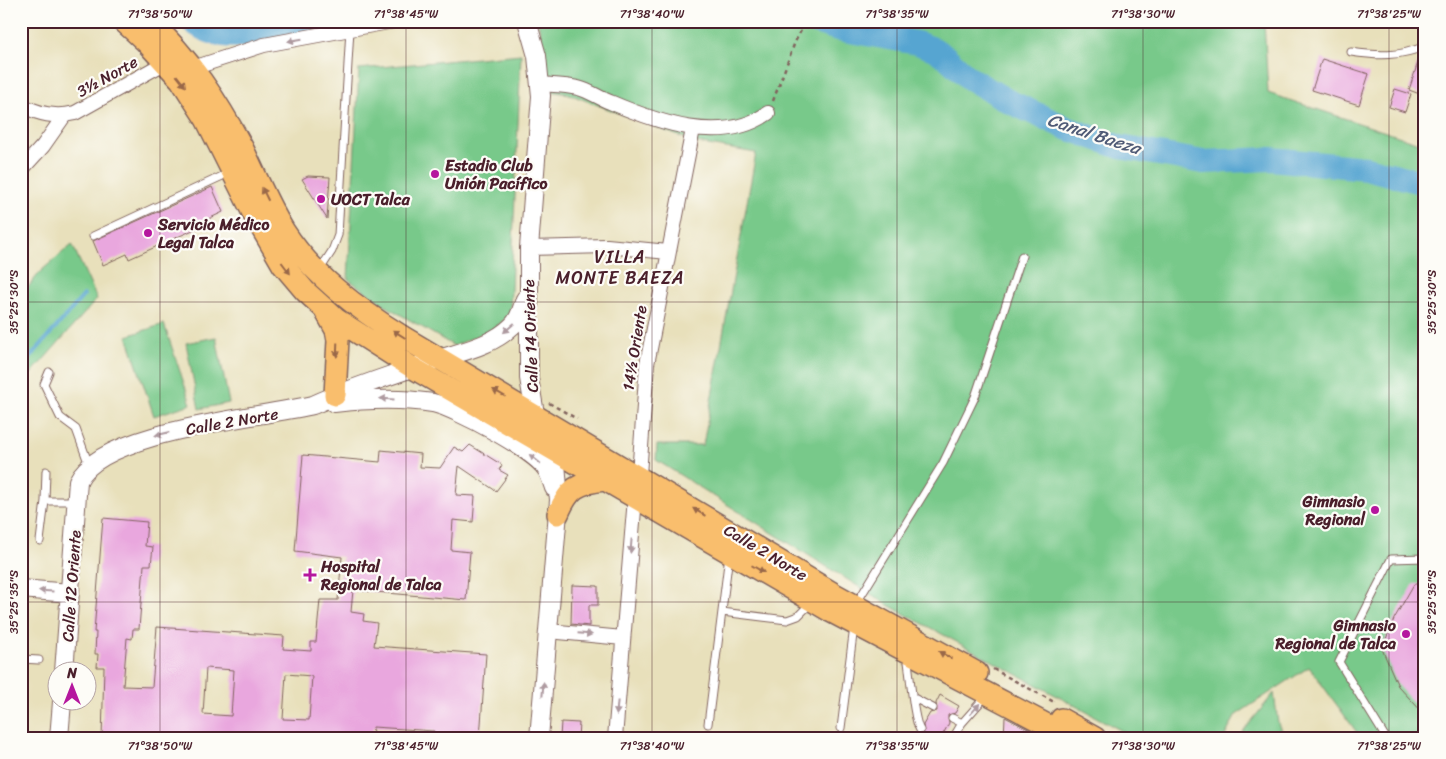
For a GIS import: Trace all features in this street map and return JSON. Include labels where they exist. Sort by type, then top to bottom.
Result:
[{"type":"main road","points":[[123,21],[166,62],[202,112],[261,227],[283,265],[305,291],[323,308],[360,335],[413,368]]},
{"type":"main road","points":[[148,21],[193,68],[225,116],[284,231],[318,272],[332,286],[367,313],[441,358]]},
{"type":"main road","points":[[323,308],[336,330],[338,340],[334,395]]},
{"type":"main road","name":"Calle 2 Norte","points":[[441,358],[639,475],[855,615],[907,652],[1072,738]]},
{"type":"main road","name":"Calle 2 Norte","points":[[413,368],[813,601],[855,615],[1096,738]]},
{"type":"main road","points":[[558,507],[572,489],[592,482],[606,480]]},
{"type":"street","points":[[193,68],[264,45],[394,21]]},
{"type":"street","name":"Calle 14 Oriente","points":[[527,21],[537,56],[541,109],[529,248],[528,378],[535,414],[552,449],[557,469],[558,507],[539,738]]},
{"type":"street","name":"3½ Norte","points":[[64,116],[75,113],[166,62]]},
{"type":"street","points":[[540,84],[577,87],[692,134],[756,122],[768,113]]},
{"type":"street","points":[[21,105],[48,115],[64,116]]},
{"type":"street","points":[[21,170],[43,146],[64,116]]},
{"type":"street","name":"14½ Oriente","points":[[639,475],[644,381],[692,134]]},
{"type":"street","points":[[529,248],[606,246],[668,252]]},
{"type":"street","name":"Calle 2 Norte","points":[[90,465],[148,438],[313,405],[334,395],[492,340],[513,326],[523,307],[528,284]]},
{"type":"street","points":[[313,405],[384,398],[435,404],[503,435],[540,462],[547,470],[558,507]]},
{"type":"street","points":[[77,501],[78,481],[90,465]]},
{"type":"street","points":[[615,738],[635,498]]},
{"type":"street","name":"Calle 12 Oriente","points":[[65,662],[77,501]]},
{"type":"street","points":[[21,589],[70,593]]},
{"type":"street","points":[[548,631],[623,638]]},
{"type":"street","points":[[59,738],[61,712]]},
{"type":"lane","points":[[318,272],[332,251],[338,235],[350,29]]},
{"type":"lane","points":[[1351,52],[1390,56],[1412,52],[1425,46]]},
{"type":"lane","points":[[93,236],[233,171]]},
{"type":"lane","points":[[842,728],[855,615],[943,463],[975,397],[1022,256]]},
{"type":"lane","points":[[49,372],[44,384],[60,417],[76,429],[90,465]]},
{"type":"lane","points":[[40,541],[45,501],[46,471]]},
{"type":"lane","points":[[45,501],[77,501]]},
{"type":"lane","points":[[708,724],[729,552]]},
{"type":"lane","points":[[1386,738],[1339,662],[1391,559],[1425,558]]},
{"type":"lane","points":[[722,612],[787,620],[798,616],[813,601]]},
{"type":"lane","points":[[907,652],[914,698],[914,718],[920,730]]},
{"type":"lane","points":[[21,659],[40,660]]},
{"type":"lane","points":[[953,738],[962,723],[988,694]]},
{"type":"lane","points":[[914,698],[933,708]]},
{"type":"lane","points":[[952,718],[962,723]]},
{"type":"path","points":[[768,113],[806,21]]},
{"type":"green space","points":[[538,21],[1264,21],[1268,93],[1425,145],[1425,738],[1361,738],[1309,667],[1236,715],[1224,738],[1135,738],[888,605],[656,460],[657,445],[703,445],[756,153],[697,143],[569,94],[549,91]]},
{"type":"green space","name":"Estadio Club Unión Pacífico","points":[[521,54],[510,314],[497,327],[454,346],[384,305],[348,279],[359,69]]},
{"type":"green space","points":[[72,244],[97,299],[21,385],[21,296],[41,271]]},
{"type":"green space","points":[[164,324],[191,404],[154,416],[127,336]]},
{"type":"green space","points":[[216,337],[229,403],[199,409],[186,343]]},
{"type":"green space","points":[[1274,693],[1278,723],[1284,738],[1238,738]]},
{"type":"building","points":[[1425,52],[1425,96],[1409,90],[1421,53]]},
{"type":"building","points":[[1322,59],[1369,74],[1359,105],[1312,90]]},
{"type":"building","points":[[1395,89],[1411,94],[1405,112],[1389,107]]},
{"type":"building","name":"UOCT Talca","points":[[308,176],[330,177],[327,219],[302,179]]},
{"type":"building","name":"Servicio Médico Legal Talca","points":[[212,187],[223,212],[202,222],[204,225],[129,259],[127,254],[103,265],[93,241]]},
{"type":"building","points":[[470,445],[502,465],[499,470],[508,475],[496,491],[459,466],[456,495],[475,496],[473,522],[453,520],[451,550],[470,552],[466,600],[353,590],[351,612],[364,614],[363,621],[377,623],[374,646],[486,654],[480,738],[433,738],[434,731],[373,727],[372,738],[102,738],[104,667],[98,667],[98,654],[95,654],[96,632],[94,632],[103,518],[147,522],[145,546],[153,547],[151,565],[144,565],[139,629],[133,629],[132,639],[127,638],[123,686],[152,687],[157,627],[284,636],[283,649],[311,651],[311,642],[316,642],[320,600],[338,600],[342,557],[295,551],[303,455],[380,462],[381,450],[421,454],[420,467],[440,468],[454,447],[463,452]],"holes":[[[206,668],[234,670],[231,716],[203,714]],[[286,674],[312,676],[309,720],[283,719]]]},
{"type":"building","name":"Gimnasio Regional de Talca","points":[[1414,584],[1425,584],[1425,715],[1398,686],[1382,649],[1394,619]]},
{"type":"building","points":[[572,585],[598,586],[598,605],[589,605],[589,626],[571,624]]},
{"type":"building","points":[[940,695],[959,706],[955,713],[948,715],[949,723],[941,738],[916,738],[924,733],[923,725],[930,713],[937,711],[936,703]]},
{"type":"building","points":[[1005,717],[1030,730],[1042,738],[1004,738]]},
{"type":"building","points":[[561,722],[579,723],[578,738],[560,738]]},
{"type":"waterway","name":"Canal Baeza","points":[[192,21],[205,29],[233,36],[263,32],[307,21]]},
{"type":"waterway","name":"Canal Baeza","points":[[812,21],[838,29],[917,43],[934,49],[969,78],[1008,101],[1069,129],[1120,147],[1203,162],[1271,159],[1366,168],[1425,183]]},
{"type":"waterway","points":[[21,368],[84,295]]},
{"type":"place","name":"Estadio Club Unión Pacífico","points":[[435,174]]},
{"type":"place","name":"UOCT Talca","points":[[321,199]]},
{"type":"place","name":"Servicio Médico Legal Talca","points":[[148,233]]},
{"type":"place","name":"Gimnasio Regional","points":[[1375,510]]},
{"type":"place","name":"Hospital Regional de Talca","points":[[310,575]]},
{"type":"place","name":"Gimnasio Regional de Talca","points":[[1406,634]]},
{"type":"district","name":"VILLA MONTE BAEZA","points":[[620,267]]}]
